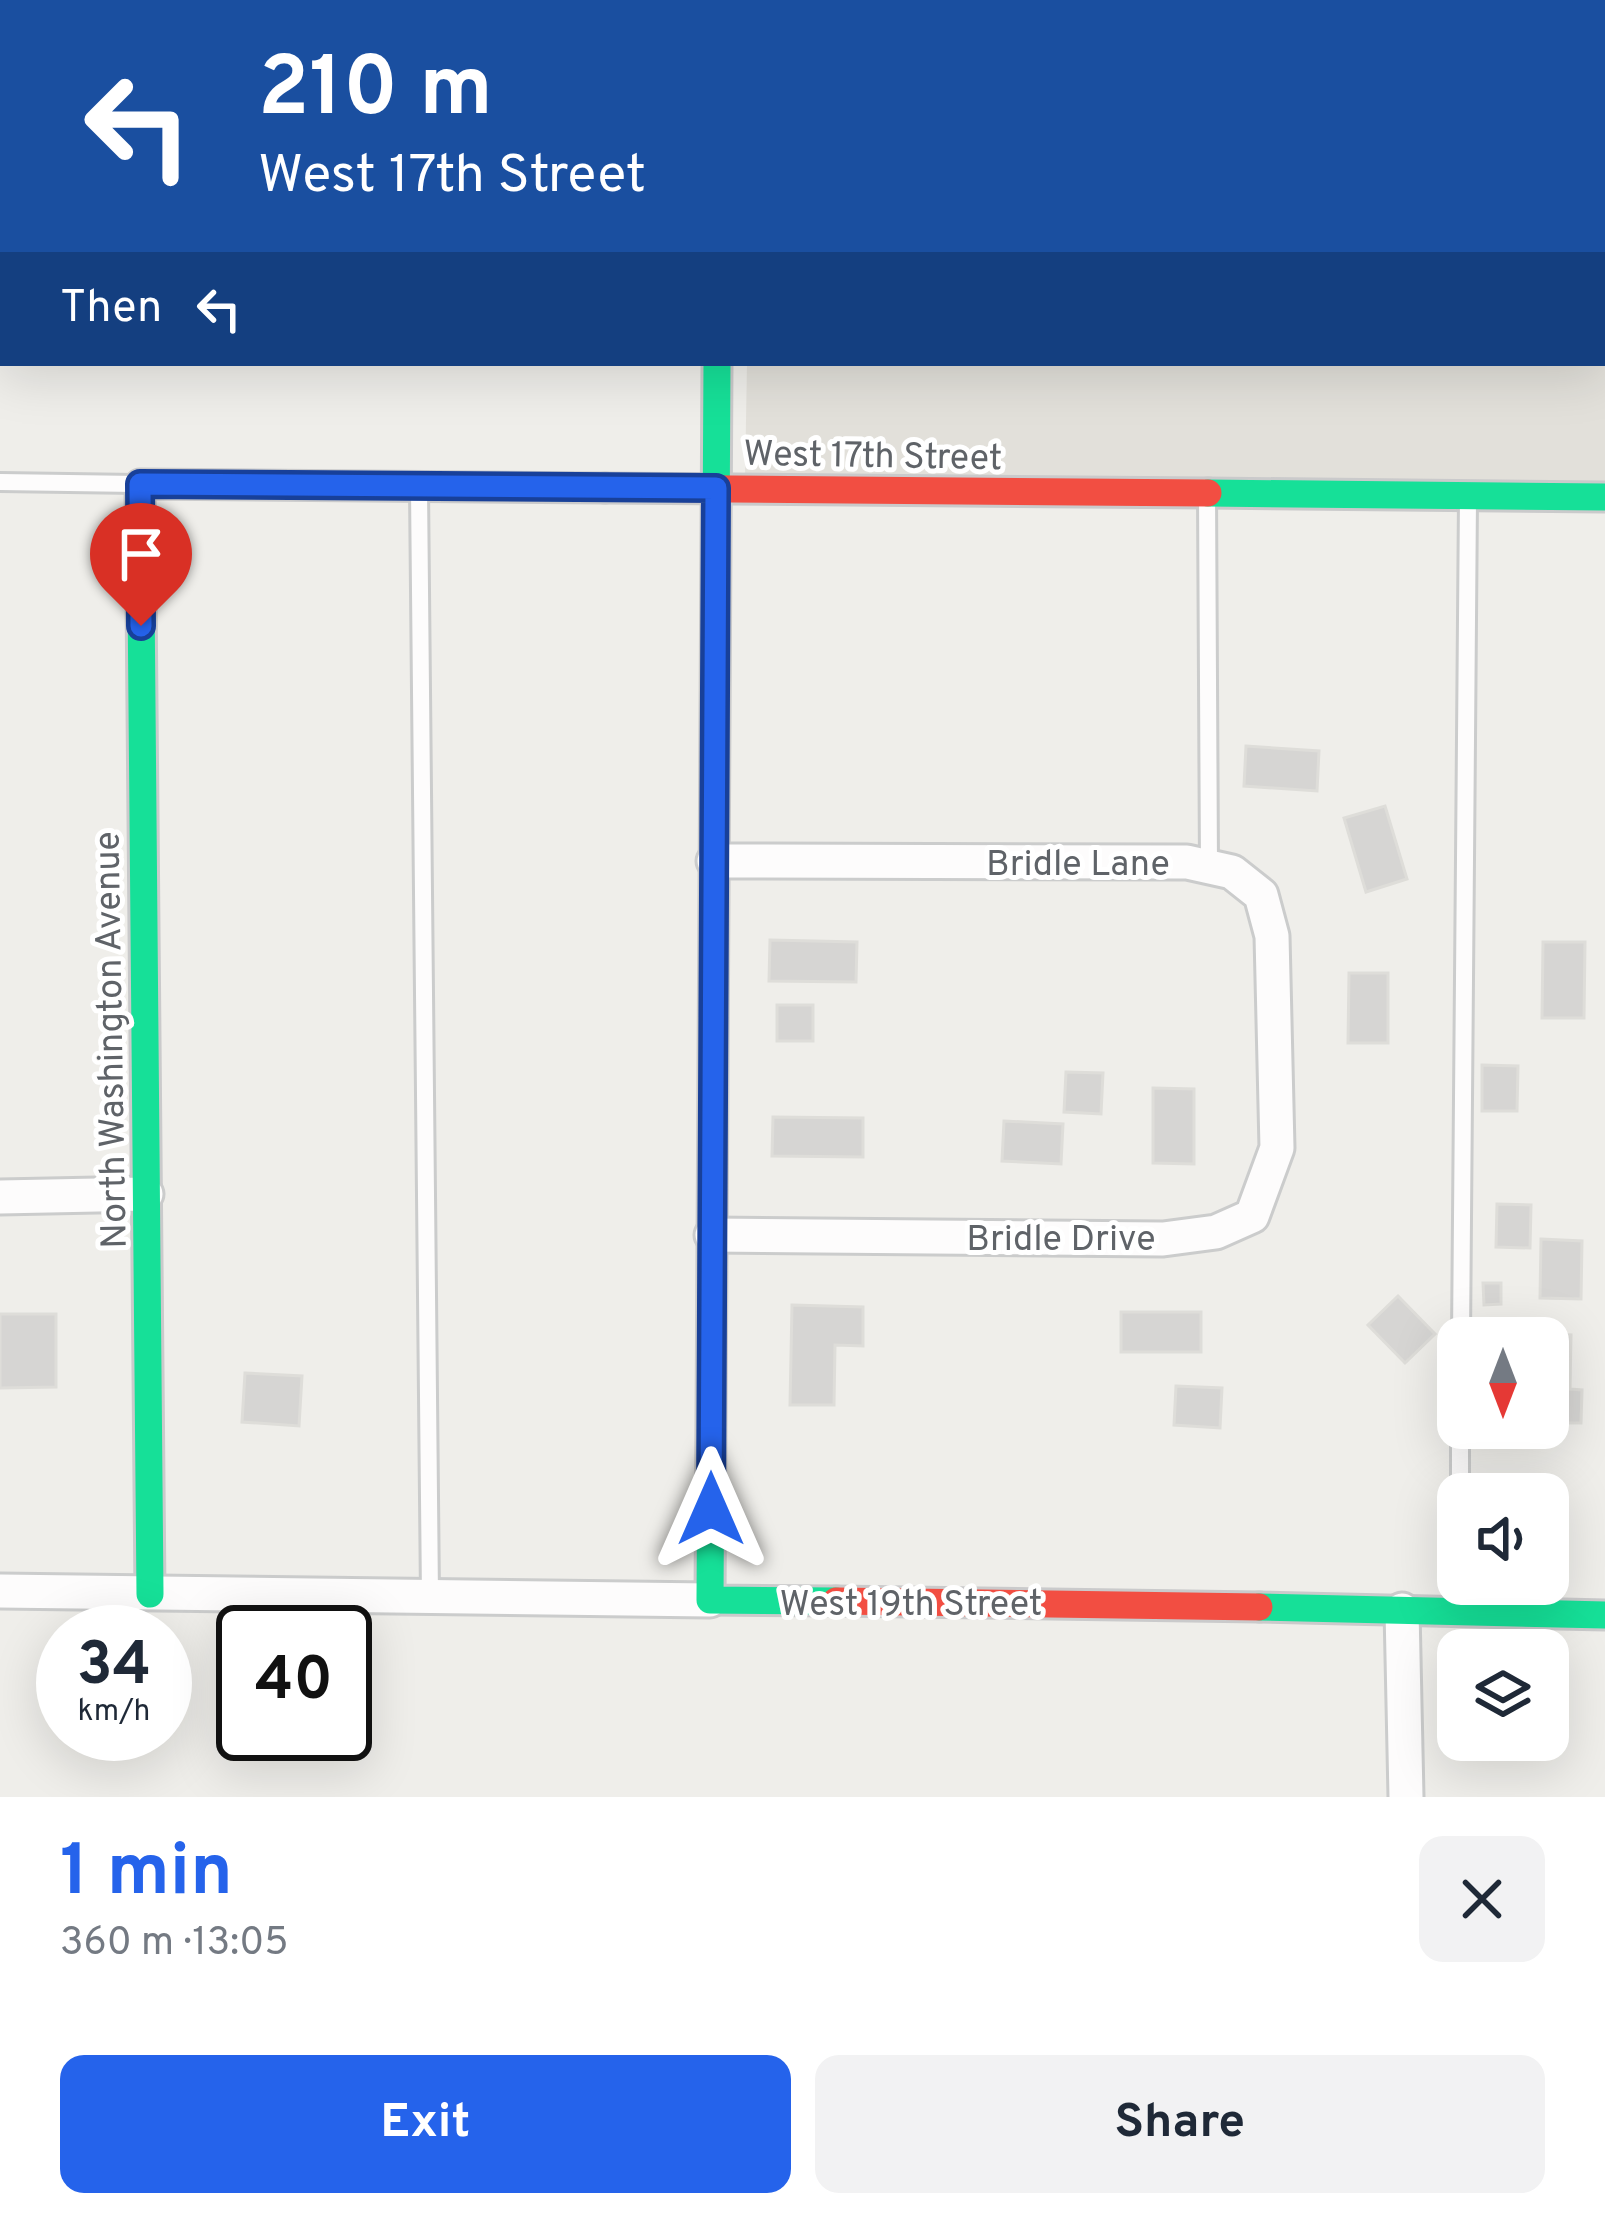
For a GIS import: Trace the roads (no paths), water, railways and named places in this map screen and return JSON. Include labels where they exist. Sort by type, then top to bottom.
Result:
[{"type":"street","points":[[710,1600],[717,366]]},
{"type":"street","name":"West 17th Street","points":[[140,484],[1605,497]]},
{"type":"street","name":"North Washington Avenue","points":[[140,484],[150,1594]]},
{"type":"street","name":"Bridle Lane","points":[[714,861],[1164,862],[1232,872],[1261,895],[1272,936],[1275,1065]]},
{"type":"street","name":"Bridle Drive","points":[[712,1234],[1163,1239],[1216,1232],[1252,1216],[1277,1148],[1275,1065]]},
{"type":"street","points":[[0,1197],[146,1194]]},
{"type":"street","name":"West 19th Street","points":[[0,1592],[1402,1610],[1459,1605],[1605,1615]]},
{"type":"street","points":[[1402,1610],[1406,1797]]},
{"type":"lane","points":[[0,482],[140,484]]},
{"type":"lane","points":[[419,487],[430,1598]]},
{"type":"lane","points":[[1207,493],[1209,867]]},
{"type":"lane","points":[[1461,1317],[1468,496]]}]
